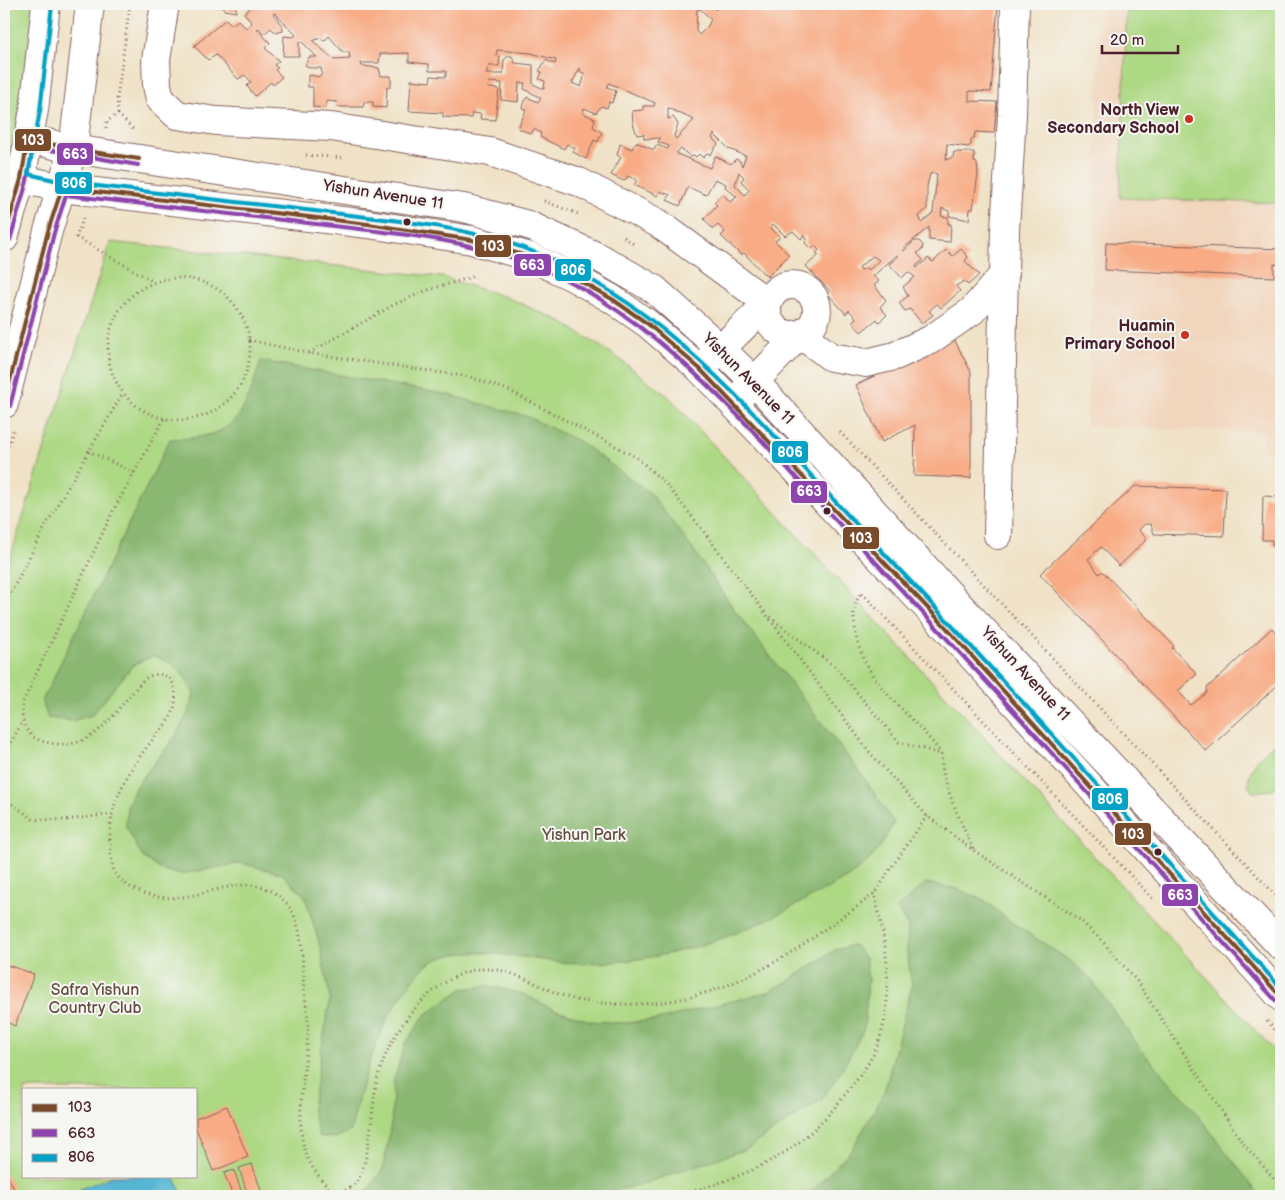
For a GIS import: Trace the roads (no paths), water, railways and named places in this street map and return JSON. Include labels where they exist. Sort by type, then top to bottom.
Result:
[{"type":"street","points":[[4,238],[21,179],[34,110],[46,4]]},
{"type":"street","points":[[4,404],[48,231],[73,149],[90,4]]},
{"type":"street","points":[[165,4],[156,60],[157,84],[160,99],[176,115],[216,121],[331,127],[490,152],[579,182],[658,223],[768,304]]},
{"type":"street","points":[[998,535],[1015,4]]},
{"type":"street","name":"Yishun Avenue 11","points":[[28,139],[73,149],[464,208],[528,225],[600,258],[654,289],[722,349],[755,382],[968,614],[1281,946]]},
{"type":"street","name":"Yishun Avenue 11","points":[[21,179],[62,188],[368,224],[472,240],[530,257],[571,276],[612,299],[648,324],[700,369],[948,630],[1272,1006]]},
{"type":"street","points":[[768,304],[767,311],[772,325],[785,334],[800,334],[830,357],[866,363],[895,356],[930,340],[972,312],[1005,273]]},
{"type":"street","points":[[700,369],[768,304],[777,289],[786,285],[803,286],[810,291],[816,298],[817,316],[808,330],[800,334],[732,404]]},
{"type":"water","points":[[108,1178],[175,1178],[183,1196],[81,1196],[80,1189]]},
{"type":"place","name":"North View Secondary School","points":[[1189,119]]},
{"type":"place","name":"Huamin Primary School","points":[[1185,335]]},
{"type":"park label","name":"Yishun Park","points":[[584,835]]},
{"type":"park label","name":"Safra Yishun Country Club","points":[[95,999]]}]
